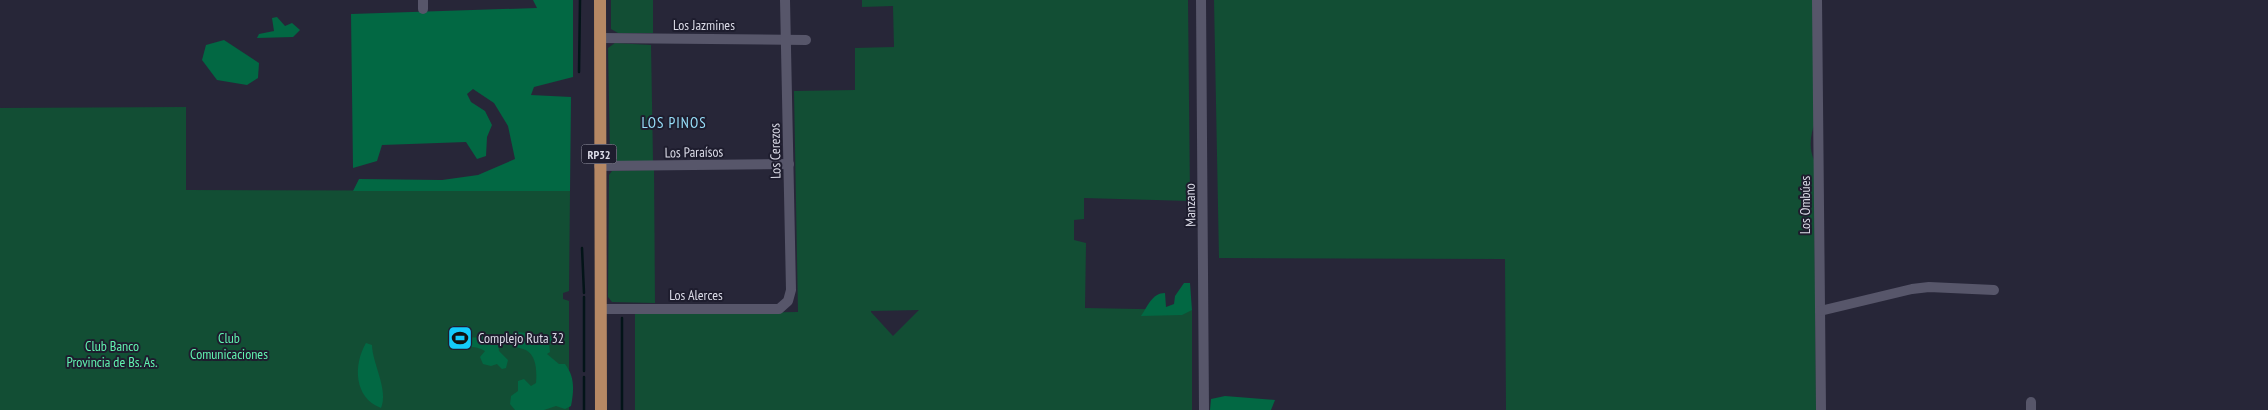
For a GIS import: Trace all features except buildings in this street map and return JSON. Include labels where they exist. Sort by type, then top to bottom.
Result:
[{"type":"main road","name":"RP32","points":[[600,0],[601,410]]},
{"type":"street","name":"Los Cerezos","points":[[785,0],[791,290],[788,301]]},
{"type":"street","name":"Manzano","points":[[1200,0],[1204,410]]},
{"type":"street","name":"Los Ombúes","points":[[1817,0],[1820,410]]},
{"type":"street","name":"Los Jazmines","points":[[601,38],[806,40]]},
{"type":"street","name":"Los Paraísos","points":[[599,166],[789,164]]},
{"type":"street","points":[[1820,311],[1912,289],[1929,287],[1994,290]]},
{"type":"street","name":"Los Alerces","points":[[600,309],[779,309],[788,301]]},
{"type":"green space","points":[[533,0],[573,0],[573,77],[534,87],[531,95],[571,97],[570,191],[353,191],[359,179],[442,180],[478,175],[515,159],[508,126],[494,103],[473,89],[467,94],[471,102],[485,111],[492,125],[487,137],[486,156],[477,159],[466,142],[382,145],[377,161],[353,168],[351,14],[537,8]]},
{"type":"green space","points":[[611,0],[653,0],[653,33],[618,33],[611,29]]},
{"type":"green space","points":[[862,0],[1188,0],[1190,201],[1084,198],[1084,219],[1074,220],[1074,240],[1086,243],[1085,308],[1192,310],[1192,410],[635,410],[635,314],[798,312],[794,91],[855,90],[855,48],[894,47],[893,6],[862,7]],"holes":[[[919,310],[893,336],[871,311]]]},
{"type":"green space","points":[[1214,0],[1813,0],[1816,120],[1811,145],[1814,160],[1816,410],[1506,410],[1505,259],[1219,258]]},
{"type":"green space","points":[[277,17],[285,26],[292,23],[300,30],[293,37],[257,38],[259,34],[274,31],[272,18]]},
{"type":"green space","points":[[224,40],[259,63],[258,78],[247,85],[217,80],[202,60],[206,45]]},
{"type":"green space","points":[[615,43],[651,45],[653,161],[614,161],[610,156],[608,48]]},
{"type":"green space","points":[[186,107],[186,190],[570,191],[569,291],[563,293],[563,299],[569,301],[569,410],[0,410],[0,108]]},
{"type":"green space","points":[[654,170],[655,303],[612,302],[608,297],[609,175],[612,171]]},
{"type":"green space","points":[[1184,283],[1190,283],[1192,310],[1182,315],[1141,316],[1157,295],[1165,293],[1166,307],[1174,304],[1175,296]]},
{"type":"green space","points":[[518,332],[555,337],[556,340],[549,344],[550,352],[547,354],[559,364],[565,364],[571,374],[573,389],[571,406],[565,409],[556,406],[544,410],[515,410],[510,404],[511,396],[518,391],[518,381],[524,379],[531,386],[536,383],[536,368],[531,354],[506,340],[507,336]]},
{"type":"green space","points":[[464,336],[475,338],[495,336],[498,341],[499,351],[508,360],[506,368],[502,369],[497,364],[491,366],[483,364],[480,357],[485,351],[482,349],[456,347],[453,340]]},
{"type":"green space","points":[[366,343],[372,345],[382,385],[383,401],[381,408],[365,397],[358,380],[359,361]]},
{"type":"green space","points":[[1225,396],[1275,400],[1271,410],[1210,410],[1211,399]]},
{"type":"waterway","points":[[579,72],[580,0]]},
{"type":"waterway","points":[[582,248],[584,293]]},
{"type":"waterway","points":[[584,297],[584,371]]},
{"type":"waterway","points":[[622,318],[622,410]]},
{"type":"waterway","points":[[584,377],[584,410]]},
{"type":"place","name":"Complejo Ruta 32","points":[[460,338]]},
{"type":"district","name":"LOS PINOS","points":[[674,122]]},
{"type":"park label","name":"Club Comunicaciones","points":[[229,346]]},
{"type":"park label","name":"Club Banco Provincia de Bs. As.","points":[[112,354]]}]
